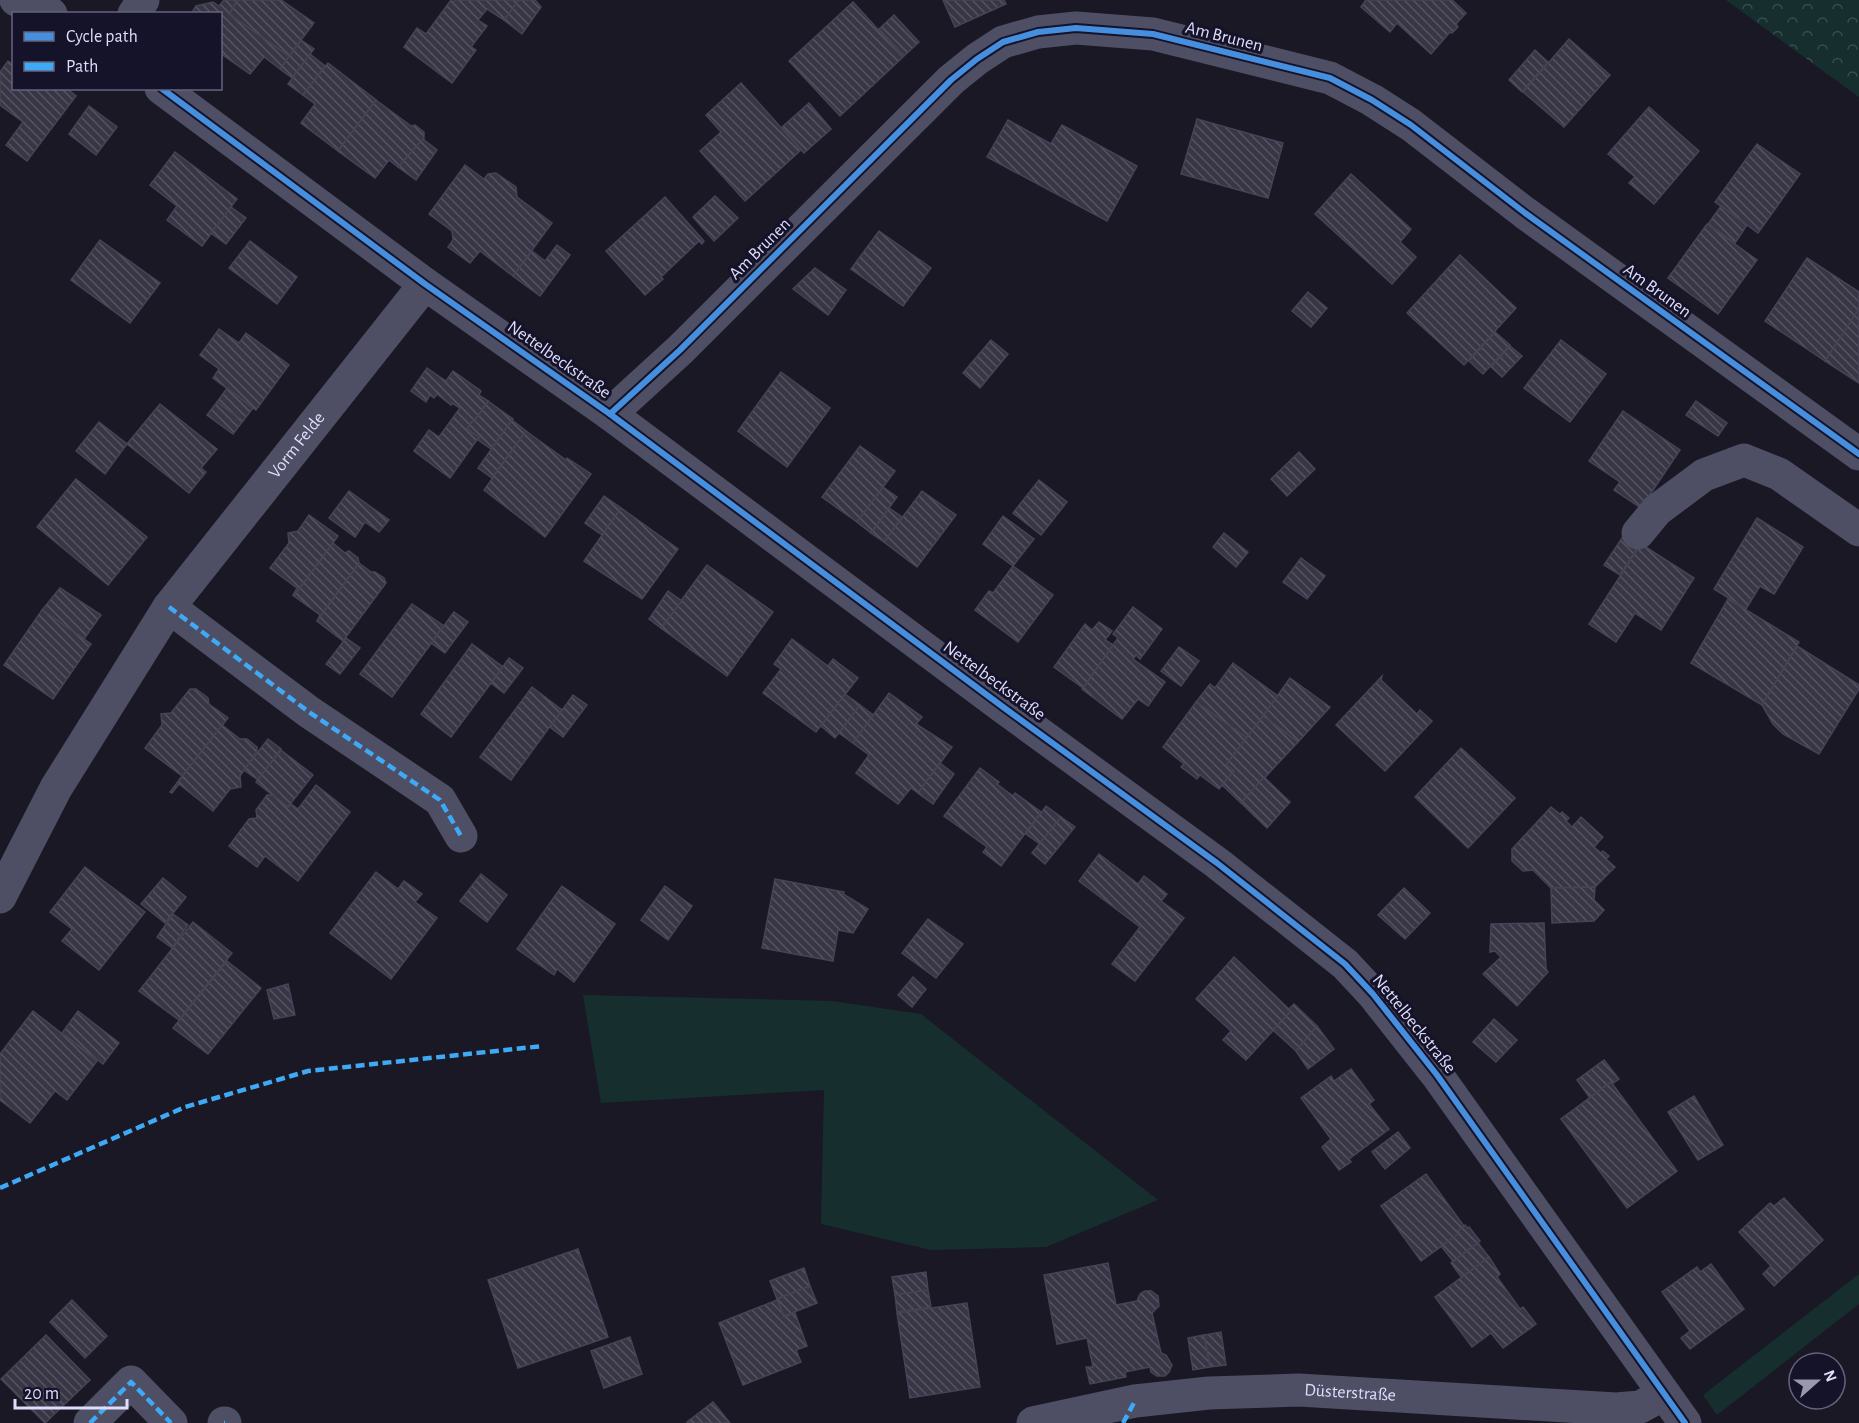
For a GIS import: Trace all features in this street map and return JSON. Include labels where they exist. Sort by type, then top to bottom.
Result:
[{"type":"street","points":[[16,0],[46,12]]},
{"type":"street","name":"Am Brunen","points":[[610,414],[680,350],[951,81],[977,58],[1004,42],[1038,32],[1076,28],[1153,34],[1330,78],[1372,100],[1411,124],[1525,213],[1859,453]]},
{"type":"street","name":"Nettelbeckstraße","points":[[164,90],[425,284],[610,414],[1003,707],[1217,863],[1345,964],[1373,994],[1437,1075],[1685,1423]]},
{"type":"street","name":"Vorm Felde","points":[[0,897],[56,788],[169,607],[425,284]]},
{"type":"street","points":[[1638,533],[1657,510],[1704,475],[1744,460],[1779,474],[1859,530]]},
{"type":"street","points":[[169,607],[309,712],[440,800],[461,836]]},
{"type":"street","points":[[90,1423],[132,1382],[171,1423]]},
{"type":"street","name":"Düsterstraße","points":[[1053,1421],[1135,1401],[1209,1394],[1299,1390],[1616,1409],[1640,1407],[1664,1394]]},
{"type":"green space","points":[[1726,0],[1859,0],[1859,97]]},
{"type":"green space","points":[[583,995],[832,1001],[921,1014],[1158,1200],[1046,1247],[931,1250],[821,1224],[824,1090],[601,1103]]},
{"type":"green space","points":[[1859,1274],[1859,1304],[1799,1351],[1787,1351],[1787,1360],[1717,1415],[1703,1395]]},
{"type":"building","points":[[224,0],[237,1],[229,14],[289,56],[280,69],[264,57],[250,74],[222,54],[222,12],[192,12],[196,6],[213,2],[219,6]]},
{"type":"building","points":[[238,0],[281,0],[314,23],[289,56],[229,14]]},
{"type":"building","points":[[451,0],[454,2],[455,0],[519,0],[504,20],[487,9],[478,20],[487,26],[471,47],[476,50],[452,83],[404,47],[417,28],[426,34]]},
{"type":"building","points":[[519,0],[535,0],[541,7],[522,34],[504,20]]},
{"type":"building","points":[[943,0],[1004,0],[1006,4],[955,27]]},
{"type":"building","points":[[1366,0],[1452,0],[1466,13],[1456,24],[1458,27],[1452,33],[1450,32],[1431,54],[1397,23],[1390,32],[1361,7]]},
{"type":"building","points":[[853,2],[903,57],[840,116],[789,61]]},
{"type":"building","points":[[894,15],[919,42],[904,56],[879,29]]},
{"type":"building","points":[[1569,39],[1610,75],[1564,127],[1523,92]]},
{"type":"building","points":[[301,40],[314,49],[292,78],[280,69]]},
{"type":"building","points":[[1535,50],[1548,62],[1522,92],[1509,80]]},
{"type":"building","points":[[310,54],[325,66],[303,95],[288,84]]},
{"type":"building","points":[[8,61],[12,64],[12,90],[68,90],[76,96],[27,161],[6,145],[23,122],[0,105],[0,72]]},
{"type":"building","points":[[328,63],[376,100],[338,151],[301,123],[315,104],[303,95]]},
{"type":"building","points":[[741,83],[801,150],[745,201],[700,151],[721,132],[706,115]]},
{"type":"building","points":[[376,100],[411,126],[415,125],[424,132],[424,138],[398,167],[389,160],[375,178],[338,151]]},
{"type":"building","points":[[809,103],[831,129],[804,153],[782,127]]},
{"type":"building","points":[[89,106],[117,127],[96,155],[69,134]]},
{"type":"building","points":[[1649,107],[1699,151],[1654,204],[1629,183],[1635,177],[1608,154]]},
{"type":"building","points":[[1197,119],[1283,143],[1268,198],[1181,174]]},
{"type":"building","points":[[1008,120],[1051,144],[1062,125],[1137,166],[1107,221],[987,157]]},
{"type":"building","points":[[423,139],[437,150],[416,180],[398,167]]},
{"type":"building","points":[[1757,144],[1800,174],[1758,233],[1715,202]]},
{"type":"building","points":[[175,152],[237,199],[202,246],[167,220],[177,206],[150,185]]},
{"type":"building","points":[[465,165],[484,179],[488,174],[496,173],[516,187],[517,197],[552,223],[513,276],[480,251],[470,263],[448,247],[453,240],[452,231],[429,214]]},
{"type":"building","points":[[1351,174],[1411,229],[1400,242],[1416,257],[1392,284],[1315,214]]},
{"type":"building","points":[[715,196],[738,218],[714,241],[693,217]]},
{"type":"building","points":[[665,197],[704,241],[702,244],[699,241],[645,295],[606,251]]},
{"type":"building","points":[[1721,206],[1747,225],[1735,243],[1708,224]]},
{"type":"building","points":[[231,207],[246,218],[226,244],[211,233]]},
{"type":"building","points":[[1707,224],[1757,260],[1718,314],[1668,278]]},
{"type":"building","points":[[879,231],[931,268],[903,306],[851,269]]},
{"type":"building","points":[[100,240],[160,283],[130,323],[71,280]]},
{"type":"building","points":[[250,241],[297,277],[277,304],[229,268]]},
{"type":"building","points":[[557,245],[570,255],[540,296],[513,276],[532,251],[545,261]]},
{"type":"building","points":[[1460,255],[1516,308],[1464,365],[1407,313]]},
{"type":"building","points":[[1807,258],[1859,292],[1859,309],[1825,361],[1765,321]]},
{"type":"building","points":[[815,268],[846,290],[828,315],[793,289]]},
{"type":"building","points":[[1308,292],[1327,308],[1311,327],[1292,311]]},
{"type":"building","points":[[1859,309],[1859,383],[1825,361]]},
{"type":"building","points":[[219,329],[239,343],[246,333],[289,365],[256,410],[213,378],[219,369],[200,355]]},
{"type":"building","points":[[1495,332],[1510,345],[1483,374],[1469,361]]},
{"type":"building","points":[[991,340],[1008,354],[980,388],[963,373]]},
{"type":"building","points":[[1561,340],[1606,374],[1570,422],[1524,388]]},
{"type":"building","points":[[1510,346],[1522,356],[1502,377],[1491,367]]},
{"type":"building","points":[[427,368],[446,381],[453,371],[481,391],[479,395],[488,401],[467,429],[479,437],[450,478],[414,451],[429,430],[439,437],[460,408],[452,403],[451,405],[437,394],[434,398],[430,395],[426,402],[411,391]]},
{"type":"building","points":[[781,372],[830,408],[787,467],[738,431]]},
{"type":"building","points":[[227,388],[253,408],[243,421],[217,402]]},
{"type":"building","points":[[488,401],[513,419],[491,449],[467,429]]},
{"type":"building","points":[[1696,401],[1727,423],[1718,436],[1686,415]]},
{"type":"building","points":[[217,402],[243,421],[233,434],[207,415]]},
{"type":"building","points":[[160,404],[217,449],[201,468],[206,472],[189,493],[127,444]]},
{"type":"building","points":[[1623,411],[1680,450],[1641,508],[1614,490],[1620,482],[1589,461]]},
{"type":"building","points":[[512,420],[526,431],[492,478],[478,468]]},
{"type":"building","points":[[99,422],[127,444],[105,474],[76,451]]},
{"type":"building","points":[[526,431],[566,460],[567,458],[591,474],[545,537],[484,490]]},
{"type":"building","points":[[860,446],[895,471],[857,522],[822,497]]},
{"type":"building","points":[[1299,452],[1315,469],[1287,496],[1271,479]]},
{"type":"building","points":[[76,479],[147,537],[108,585],[37,527]]},
{"type":"building","points":[[1039,480],[1067,502],[1041,535],[1013,513]]},
{"type":"building","points":[[883,487],[897,497],[871,533],[857,522]]},
{"type":"building","points":[[349,491],[389,520],[379,532],[365,522],[355,537],[329,518]]},
{"type":"building","points":[[922,491],[956,515],[917,567],[884,542]]},
{"type":"building","points":[[604,496],[621,508],[602,535],[585,523]]},
{"type":"building","points":[[621,508],[678,549],[642,599],[584,561]]},
{"type":"building","points":[[889,508],[902,517],[884,542],[871,533]]},
{"type":"building","points":[[309,515],[338,536],[294,596],[297,588],[270,568],[289,543],[288,533],[298,531]]},
{"type":"building","points":[[1003,516],[1034,539],[1013,566],[983,544]]},
{"type":"building","points":[[1757,518],[1803,547],[1774,594],[1760,586],[1746,609],[1714,589]]},
{"type":"building","points":[[1224,533],[1248,552],[1236,567],[1213,547]]},
{"type":"building","points":[[1624,535],[1639,545],[1620,575],[1604,565]]},
{"type":"building","points":[[333,543],[345,553],[349,551],[358,558],[359,563],[317,621],[320,615],[294,596]]},
{"type":"building","points":[[1641,544],[1694,578],[1661,630],[1635,613],[1616,642],[1589,624]]},
{"type":"building","points":[[1301,558],[1325,576],[1307,599],[1283,582]]},
{"type":"building","points":[[359,563],[384,578],[386,583],[343,641],[317,621]]},
{"type":"building","points":[[707,565],[773,612],[727,676],[661,628]]},
{"type":"building","points":[[1013,566],[1053,595],[1018,642],[975,610],[989,591],[993,593]]},
{"type":"building","points":[[60,588],[101,615],[84,639],[42,610]]},
{"type":"building","points":[[668,591],[682,601],[661,628],[649,619]]},
{"type":"building","points":[[1728,599],[1799,642],[1762,705],[1691,663]]},
{"type":"building","points":[[412,604],[444,626],[392,697],[360,674]]},
{"type":"building","points":[[1133,607],[1162,629],[1140,659],[1136,655],[1133,659],[1165,682],[1148,706],[1138,699],[1122,719],[1082,689],[1118,638],[1113,634]]},
{"type":"building","points":[[42,610],[91,644],[53,699],[4,665]]},
{"type":"building","points":[[454,612],[468,622],[445,653],[431,643]]},
{"type":"building","points":[[1099,622],[1112,631],[1105,640],[1113,645],[1083,688],[1054,667],[1085,624],[1092,630]]},
{"type":"building","points":[[346,638],[360,648],[340,674],[326,664]]},
{"type":"building","points":[[792,639],[828,666],[833,659],[858,678],[816,732],[763,693],[781,669],[774,664]]},
{"type":"building","points":[[472,644],[503,667],[451,737],[421,714]]},
{"type":"building","points":[[1797,646],[1859,685],[1859,689],[1819,754],[1783,734],[1773,724],[1762,705]]},
{"type":"building","points":[[1179,647],[1199,661],[1181,686],[1161,671]]},
{"type":"building","points":[[509,658],[523,668],[504,693],[491,683]]},
{"type":"building","points":[[1233,663],[1278,696],[1247,738],[1196,702],[1210,684],[1215,688]]},
{"type":"building","points":[[1382,676],[1381,680],[1417,714],[1420,710],[1432,721],[1385,771],[1336,725]]},
{"type":"building","points":[[1290,678],[1330,707],[1298,742],[1263,716]]},
{"type":"building","points":[[532,687],[562,710],[511,780],[480,757]]},
{"type":"building","points":[[190,689],[196,689],[208,698],[209,704],[228,718],[177,783],[182,776],[145,748],[162,725],[161,714],[171,713]]},
{"type":"building","points":[[889,693],[922,717],[916,724],[952,747],[918,793],[911,788],[898,804],[856,773],[869,755],[853,743]]},
{"type":"building","points":[[845,694],[860,705],[835,738],[821,726]]},
{"type":"building","points":[[573,695],[587,705],[563,737],[550,727]]},
{"type":"building","points":[[1196,702],[1247,738],[1226,765],[1234,771],[1219,789],[1200,775],[1197,779],[1181,767],[1184,764],[1163,747]]},
{"type":"building","points":[[860,705],[873,715],[853,743],[839,733]]},
{"type":"building","points":[[1263,716],[1298,742],[1241,803],[1222,785],[1234,771],[1226,765]]},
{"type":"building","points":[[222,725],[240,739],[247,739],[257,747],[257,752],[240,776],[241,787],[230,789],[213,811],[179,784],[172,793],[170,792]]},
{"type":"building","points":[[268,739],[281,749],[258,780],[244,770]]},
{"type":"building","points":[[1461,748],[1515,798],[1468,848],[1415,797]]},
{"type":"building","points":[[281,750],[313,775],[288,807],[256,782]]},
{"type":"building","points":[[940,763],[954,774],[933,804],[918,793]]},
{"type":"building","points":[[980,768],[1013,796],[1015,793],[1041,812],[1001,866],[983,852],[987,847],[944,816]]},
{"type":"building","points":[[1264,777],[1290,802],[1267,828],[1241,803]]},
{"type":"building","points":[[316,785],[350,812],[298,881],[265,856],[257,867],[229,846],[249,819],[257,818],[256,810],[267,795],[273,795],[288,807],[291,804],[298,809]]},
{"type":"building","points":[[1046,806],[1061,817],[1040,844],[1026,834]]},
{"type":"building","points":[[1551,807],[1569,818],[1566,821],[1572,827],[1581,817],[1603,837],[1594,847],[1609,856],[1606,859],[1615,867],[1595,887],[1551,888],[1533,870],[1523,871],[1512,861],[1512,849]]},
{"type":"building","points":[[1061,817],[1075,827],[1045,864],[1032,853]]},
{"type":"building","points":[[1099,854],[1138,884],[1144,876],[1167,894],[1161,901],[1184,918],[1135,981],[1112,964],[1140,927],[1079,881]]},
{"type":"building","points":[[85,867],[145,912],[99,970],[62,941],[72,929],[50,912]]},
{"type":"building","points":[[376,872],[398,889],[404,881],[422,894],[415,902],[437,918],[391,979],[330,933]]},
{"type":"building","points":[[481,874],[507,895],[487,922],[460,901]]},
{"type":"building","points":[[163,878],[186,897],[165,923],[141,904]]},
{"type":"building","points":[[775,879],[844,892],[843,894],[868,909],[853,933],[838,930],[833,961],[762,948]]},
{"type":"building","points":[[562,886],[615,924],[574,982],[557,969],[554,975],[517,949]]},
{"type":"building","points":[[665,886],[692,906],[668,940],[641,920]]},
{"type":"building","points":[[1595,887],[1594,900],[1604,910],[1594,921],[1552,923],[1551,888]]},
{"type":"building","points":[[1404,888],[1430,913],[1405,939],[1378,915]]},
{"type":"building","points":[[173,914],[188,925],[172,948],[157,937]]},
{"type":"building","points":[[928,919],[963,944],[936,978],[902,953]]},
{"type":"building","points":[[193,922],[232,953],[179,1020],[139,991]]},
{"type":"building","points":[[1544,923],[1548,972],[1517,1006],[1483,974],[1501,957],[1495,951],[1490,952],[1491,924]]},
{"type":"building","points":[[1234,957],[1291,1011],[1246,1060],[1223,1040],[1231,1031],[1196,999]]},
{"type":"building","points":[[227,961],[261,988],[208,1054],[173,1028]]},
{"type":"building","points":[[913,977],[926,989],[912,1007],[898,995]]},
{"type":"building","points":[[288,984],[295,1015],[274,1019],[267,990]]},
{"type":"building","points":[[1294,1004],[1317,1026],[1296,1051],[1273,1030],[1291,1011],[1289,1009]]},
{"type":"building","points":[[33,1011],[97,1061],[67,1100],[55,1091],[30,1123],[0,1100],[0,1054]]},
{"type":"building","points":[[78,1011],[119,1043],[103,1064],[62,1033]]},
{"type":"building","points":[[1494,1019],[1517,1040],[1496,1062],[1473,1042]]},
{"type":"building","points":[[1317,1026],[1334,1049],[1308,1069],[1296,1051]]},
{"type":"building","points":[[1604,1060],[1619,1079],[1612,1084],[1611,1082],[1590,1098],[1577,1080]]},
{"type":"building","points":[[1351,1069],[1374,1100],[1369,1104],[1389,1129],[1349,1159],[1351,1162],[1339,1170],[1322,1147],[1331,1139],[1301,1098],[1331,1076],[1334,1081]]},
{"type":"building","points":[[1611,1082],[1677,1171],[1627,1208],[1561,1119]]},
{"type":"building","points":[[1694,1096],[1723,1145],[1698,1160],[1668,1112]]},
{"type":"building","points":[[1398,1132],[1410,1148],[1385,1169],[1372,1152]]},
{"type":"building","points":[[1426,1174],[1464,1226],[1458,1231],[1460,1233],[1421,1261],[1381,1206]]},
{"type":"building","points":[[1784,1198],[1823,1240],[1774,1286],[1763,1274],[1771,1266],[1739,1232],[1770,1203],[1774,1206]]},
{"type":"building","points":[[1465,1225],[1480,1241],[1453,1261],[1441,1246],[1460,1233],[1458,1231]]},
{"type":"building","points":[[1478,1243],[1489,1257],[1462,1278],[1451,1263]]},
{"type":"building","points":[[578,1249],[608,1337],[518,1368],[488,1280]]},
{"type":"building","points":[[1489,1257],[1500,1274],[1497,1277],[1520,1309],[1523,1307],[1536,1324],[1503,1348],[1491,1333],[1472,1347],[1435,1297]]},
{"type":"building","points":[[1108,1263],[1116,1305],[1137,1301],[1140,1294],[1145,1291],[1151,1291],[1158,1296],[1159,1306],[1152,1313],[1161,1353],[1166,1355],[1172,1365],[1165,1376],[1157,1376],[1151,1372],[1150,1367],[1125,1372],[1126,1377],[1090,1384],[1086,1367],[1093,1367],[1087,1338],[1057,1344],[1044,1275]]},
{"type":"building","points":[[1711,1264],[1744,1309],[1690,1349],[1681,1338],[1690,1331],[1662,1292],[1697,1267],[1700,1272]]},
{"type":"building","points":[[804,1268],[810,1286],[777,1299],[770,1281]]},
{"type":"building","points":[[926,1272],[928,1290],[895,1295],[892,1277]]},
{"type":"building","points":[[810,1286],[817,1303],[784,1316],[777,1299]]},
{"type":"building","points":[[928,1290],[931,1307],[897,1312],[895,1295]]},
{"type":"building","points":[[72,1300],[107,1336],[85,1358],[50,1322]]},
{"type":"building","points":[[777,1300],[784,1317],[795,1313],[807,1346],[796,1350],[801,1362],[743,1385],[719,1323]]},
{"type":"building","points":[[967,1303],[980,1387],[910,1398],[897,1313]]},
{"type":"building","points":[[1221,1332],[1226,1365],[1210,1367],[1204,1335]]},
{"type":"building","points":[[46,1335],[90,1380],[45,1423],[1,1379]]},
{"type":"building","points":[[1204,1335],[1210,1367],[1193,1370],[1188,1338]]},
{"type":"building","points":[[630,1337],[642,1374],[604,1388],[591,1351]]},
{"type":"building","points":[[713,1402],[730,1423],[687,1422]]},
{"type":"marked path","points":[[169,607],[309,712],[440,800],[461,836]]},
{"type":"marked path","points":[[0,1188],[185,1107],[308,1071],[543,1046]]},
{"type":"marked path","points":[[90,1423],[131,1382],[171,1423]]},
{"type":"marked path","points":[[1123,1423],[1135,1401]]},
{"type":"cycle path","points":[[610,414],[680,350],[951,80],[1003,42],[1038,32],[1076,28],[1153,34],[1330,78],[1372,100],[1411,125],[1525,213],[1859,454]]},
{"type":"cycle path","points":[[164,90],[425,284],[610,414],[1003,707],[1217,863],[1345,964],[1373,994],[1437,1075],[1685,1423]]}]
